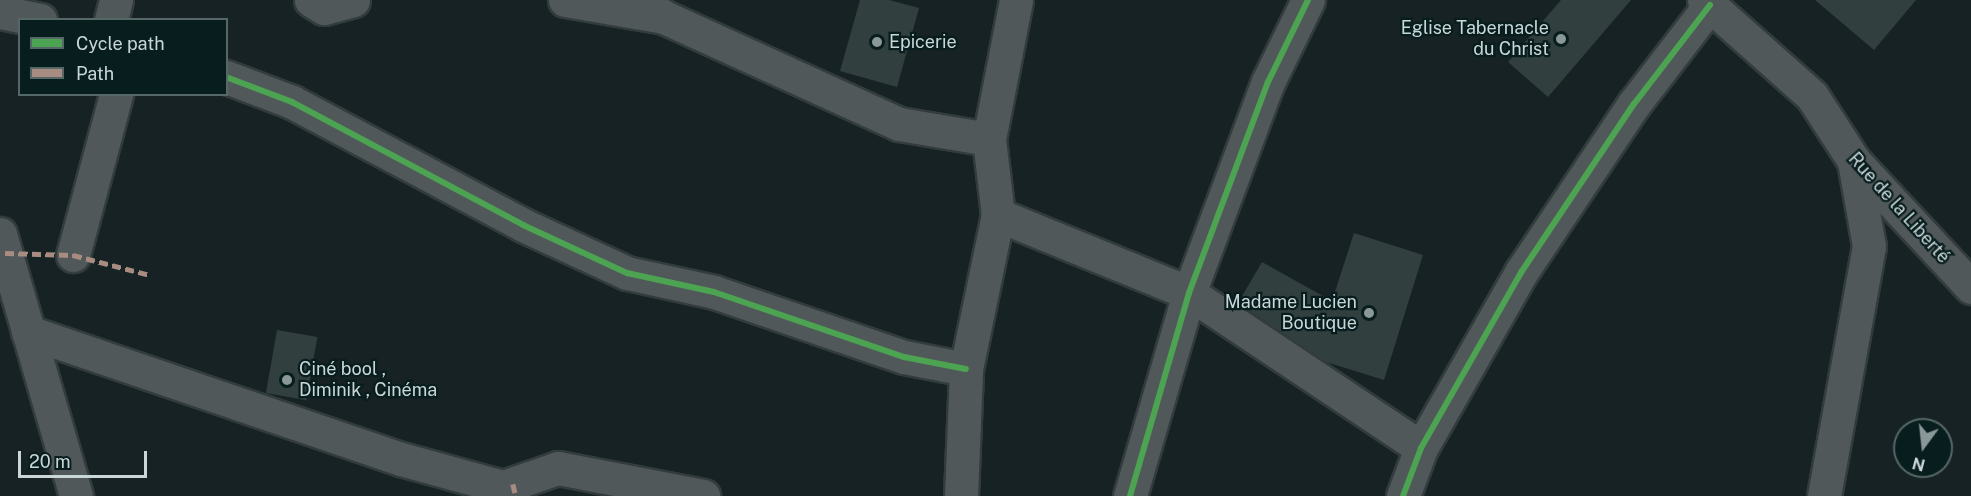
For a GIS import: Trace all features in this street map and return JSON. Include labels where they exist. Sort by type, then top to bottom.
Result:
[{"type":"street","points":[[112,18],[117,0]]},
{"type":"street","points":[[311,0],[324,8],[353,0]]},
{"type":"street","points":[[566,0],[664,17]]},
{"type":"street","points":[[636,0],[664,17],[899,124],[988,139]]},
{"type":"street","points":[[961,496],[966,369],[998,214],[988,139],[1016,0]]},
{"type":"street","points":[[1130,496],[1189,293],[1268,82],[1308,0]]},
{"type":"street","points":[[1403,496],[1420,448],[1522,271],[1634,104],[1707,2]]},
{"type":"street","name":"Rue de la Liberté","points":[[1707,2],[1812,96],[1854,161],[1971,287]]},
{"type":"street","points":[[0,12],[30,18]]},
{"type":"street","points":[[228,78],[292,102],[523,225],[627,273],[714,292],[904,357],[966,369]]},
{"type":"street","points":[[73,255],[115,96]]},
{"type":"street","points":[[1824,496],[1869,246],[1854,161]]},
{"type":"street","points":[[998,214],[1189,293],[1420,448]]},
{"type":"street","points":[[0,234],[76,496]]},
{"type":"street","points":[[28,332],[401,459],[503,487],[558,468],[704,496]]},
{"type":"building","points":[[860,0],[889,0],[919,8],[897,87],[840,71]]},
{"type":"building","points":[[1561,0],[1631,0],[1548,97],[1508,62]]},
{"type":"building","points":[[1815,0],[1916,0],[1874,50]]},
{"type":"building","points":[[1354,233],[1423,255],[1384,380],[1326,362],[1238,303],[1262,262],[1332,301]]},
{"type":"building","points":[[277,330],[317,337],[306,400],[266,393]]},
{"type":"marked path","points":[[5,253],[73,255],[150,275]]},
{"type":"marked path","points":[[513,484],[516,496]]},
{"type":"cycle path","points":[[1130,496],[1189,293],[1268,82],[1308,0]]},
{"type":"cycle path","points":[[1403,496],[1421,448],[1522,271],[1634,104],[1710,5]]},
{"type":"cycle path","points":[[228,78],[292,102],[523,225],[627,273],[714,292],[904,357],[966,369]]},
{"type":"place","name":"Eglise Tabernacle du Christ","points":[[1561,39]]},
{"type":"place","name":"Epicerie","points":[[877,42]]},
{"type":"place","name":"Madame Lucien Boutique","points":[[1369,313]]},
{"type":"place","name":"Ciné bool , Diminik , Cinéma","points":[[287,380]]}]
